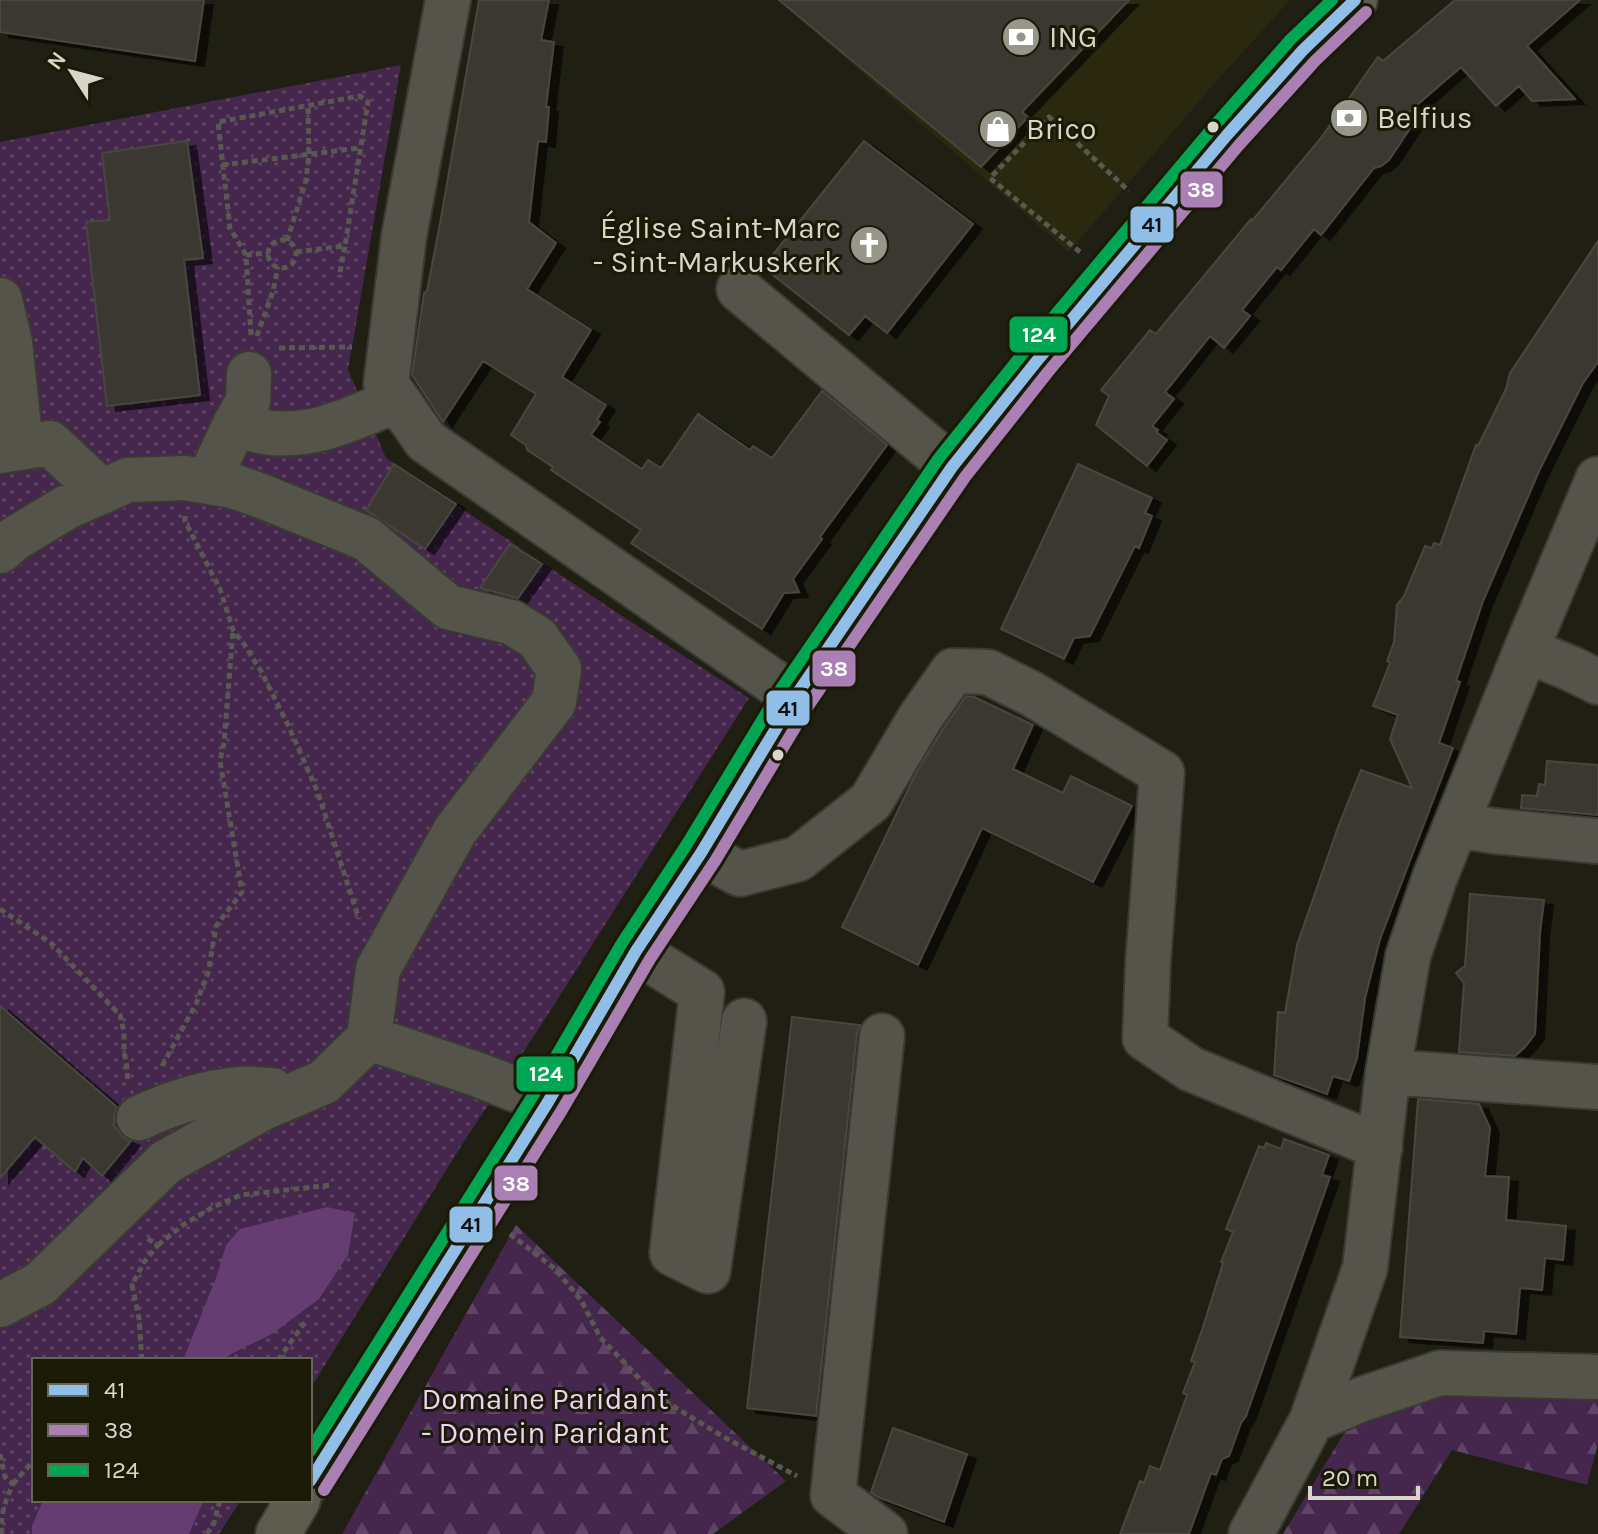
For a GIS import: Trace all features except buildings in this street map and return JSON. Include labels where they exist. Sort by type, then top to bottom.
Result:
[{"type":"main road","points":[[312,1478],[548,1102],[636,951],[701,853],[795,697],[952,467],[1227,135],[1303,50],[1355,0]]},
{"type":"main road","points":[[278,1534],[297,1502]]},
{"type":"street","points":[[448,0],[404,236],[386,384],[426,441],[795,697]]},
{"type":"street","points":[[739,289],[952,467]]},
{"type":"street","points":[[0,300],[10,342],[10,448],[50,443],[102,492]]},
{"type":"street","points":[[196,480],[248,401],[251,361]]},
{"type":"street","points":[[235,424],[270,433],[305,433],[333,427],[397,400]]},
{"type":"street","points":[[1251,1534],[1312,1420],[1365,1268],[1388,1072],[1408,956],[1435,877],[1598,479]]},
{"type":"street","points":[[0,551],[67,507],[128,480],[196,480],[233,486],[367,539],[448,607],[511,622],[537,638],[559,669],[554,702],[455,831],[378,969],[369,1038],[324,1082],[263,1108],[166,1162],[40,1284],[0,1305]]},
{"type":"street","points":[[1526,650],[1598,682]]},
{"type":"street","points":[[701,853],[740,874],[798,859],[871,801],[920,718],[953,671],[988,672],[1032,694],[1162,773],[1145,1038],[1191,1069],[1380,1147]]},
{"type":"street","points":[[1457,825],[1598,841]]},
{"type":"street","points":[[636,951],[702,992],[672,1253],[708,1271],[744,1021]]},
{"type":"street","points":[[882,1036],[833,1495],[885,1534]]},
{"type":"street","points":[[369,1038],[548,1102]]},
{"type":"street","points":[[1388,1072],[1598,1087]]},
{"type":"street","points":[[133,1102],[168,1105],[241,1089],[272,1090],[282,1100]]},
{"type":"street","points":[[1312,1420],[1440,1373],[1598,1377]]},
{"type":"path","points":[[251,361],[246,255],[230,228],[218,122],[360,96],[368,102],[339,277]]},
{"type":"path","points":[[287,241],[306,180],[308,106]]},
{"type":"path","points":[[1081,253],[990,178],[1049,117],[1131,194]]},
{"type":"path","points":[[222,165],[360,148]]},
{"type":"path","points":[[277,240],[287,241],[291,242],[296,252],[293,262],[287,267],[278,267],[268,253],[277,240]]},
{"type":"path","points":[[296,252],[345,246]]},
{"type":"path","points":[[246,255],[268,253]]},
{"type":"path","points":[[251,361],[278,267]]},
{"type":"path","points":[[251,361],[352,347]]},
{"type":"path","points":[[196,480],[185,521],[220,589],[233,630],[261,671],[318,793],[378,969]]},
{"type":"path","points":[[161,1067],[196,1004],[208,973],[216,926],[242,892],[220,761],[233,630]]},
{"type":"path","points":[[0,909],[51,943],[120,1015],[133,1102]]},
{"type":"path","points":[[142,1358],[139,1318],[132,1285],[144,1262],[158,1245],[183,1225],[241,1195],[332,1185]]},
{"type":"path","points":[[480,1211],[555,1269],[581,1300],[600,1337],[655,1395],[722,1436],[833,1495]]},
{"type":"path","points":[[112,1216],[158,1245]]},
{"type":"path","points":[[279,1358],[305,1322]]},
{"type":"path","points":[[0,1454],[5,1477],[13,1484]]},
{"type":"path","points":[[2,1534],[4,1504],[13,1484],[32,1462]]},
{"type":"path","points":[[207,1534],[214,1523],[219,1502]]},
{"type":"shaded area","points":[[778,0],[1290,0],[1069,252]]},
{"type":"shaded area","points":[[327,1207],[355,1213],[348,1255],[319,1299],[272,1334],[227,1358],[184,1358],[226,1245],[240,1229]]},
{"type":"shaded area","points":[[42,1502],[203,1502],[189,1534],[32,1534],[32,1526]]},
{"type":"green space","points":[[401,65],[348,370],[386,458],[749,698],[463,1143],[312,1386],[312,1358],[32,1358],[32,1502],[240,1502],[219,1534],[0,1534],[0,142]]},
{"type":"green space","name":"Domaine Paridant - Domein Paridant","points":[[516,1225],[786,1481],[713,1534],[342,1534]]},
{"type":"green space","points":[[1441,1385],[1598,1392],[1598,1444],[1587,1485],[1452,1450],[1399,1534],[1283,1534],[1358,1410]]},
{"type":"transit line","name":"124","points":[[312,1448],[534,1094],[622,943],[687,844],[781,689],[939,458],[1215,125],[1291,39],[1332,0]]},
{"type":"transit line","name":"41","points":[[312,1478],[548,1102],[636,951],[701,853],[795,697],[952,467],[1227,135],[1303,50],[1355,0]]},
{"type":"transit line","name":"38","points":[[324,1490],[562,1110],[650,959],[715,861],[808,706],[965,477],[1048,372],[1239,145],[1315,61],[1366,12]]},
{"type":"place","name":"ING","points":[[1021,37]]},
{"type":"place","name":"Belfius","points":[[1349,118]]},
{"type":"place","name":"Brico","points":[[998,129]]},
{"type":"place","name":"Église Saint-Marc - Sint-Markuskerk","points":[[869,245]]}]
